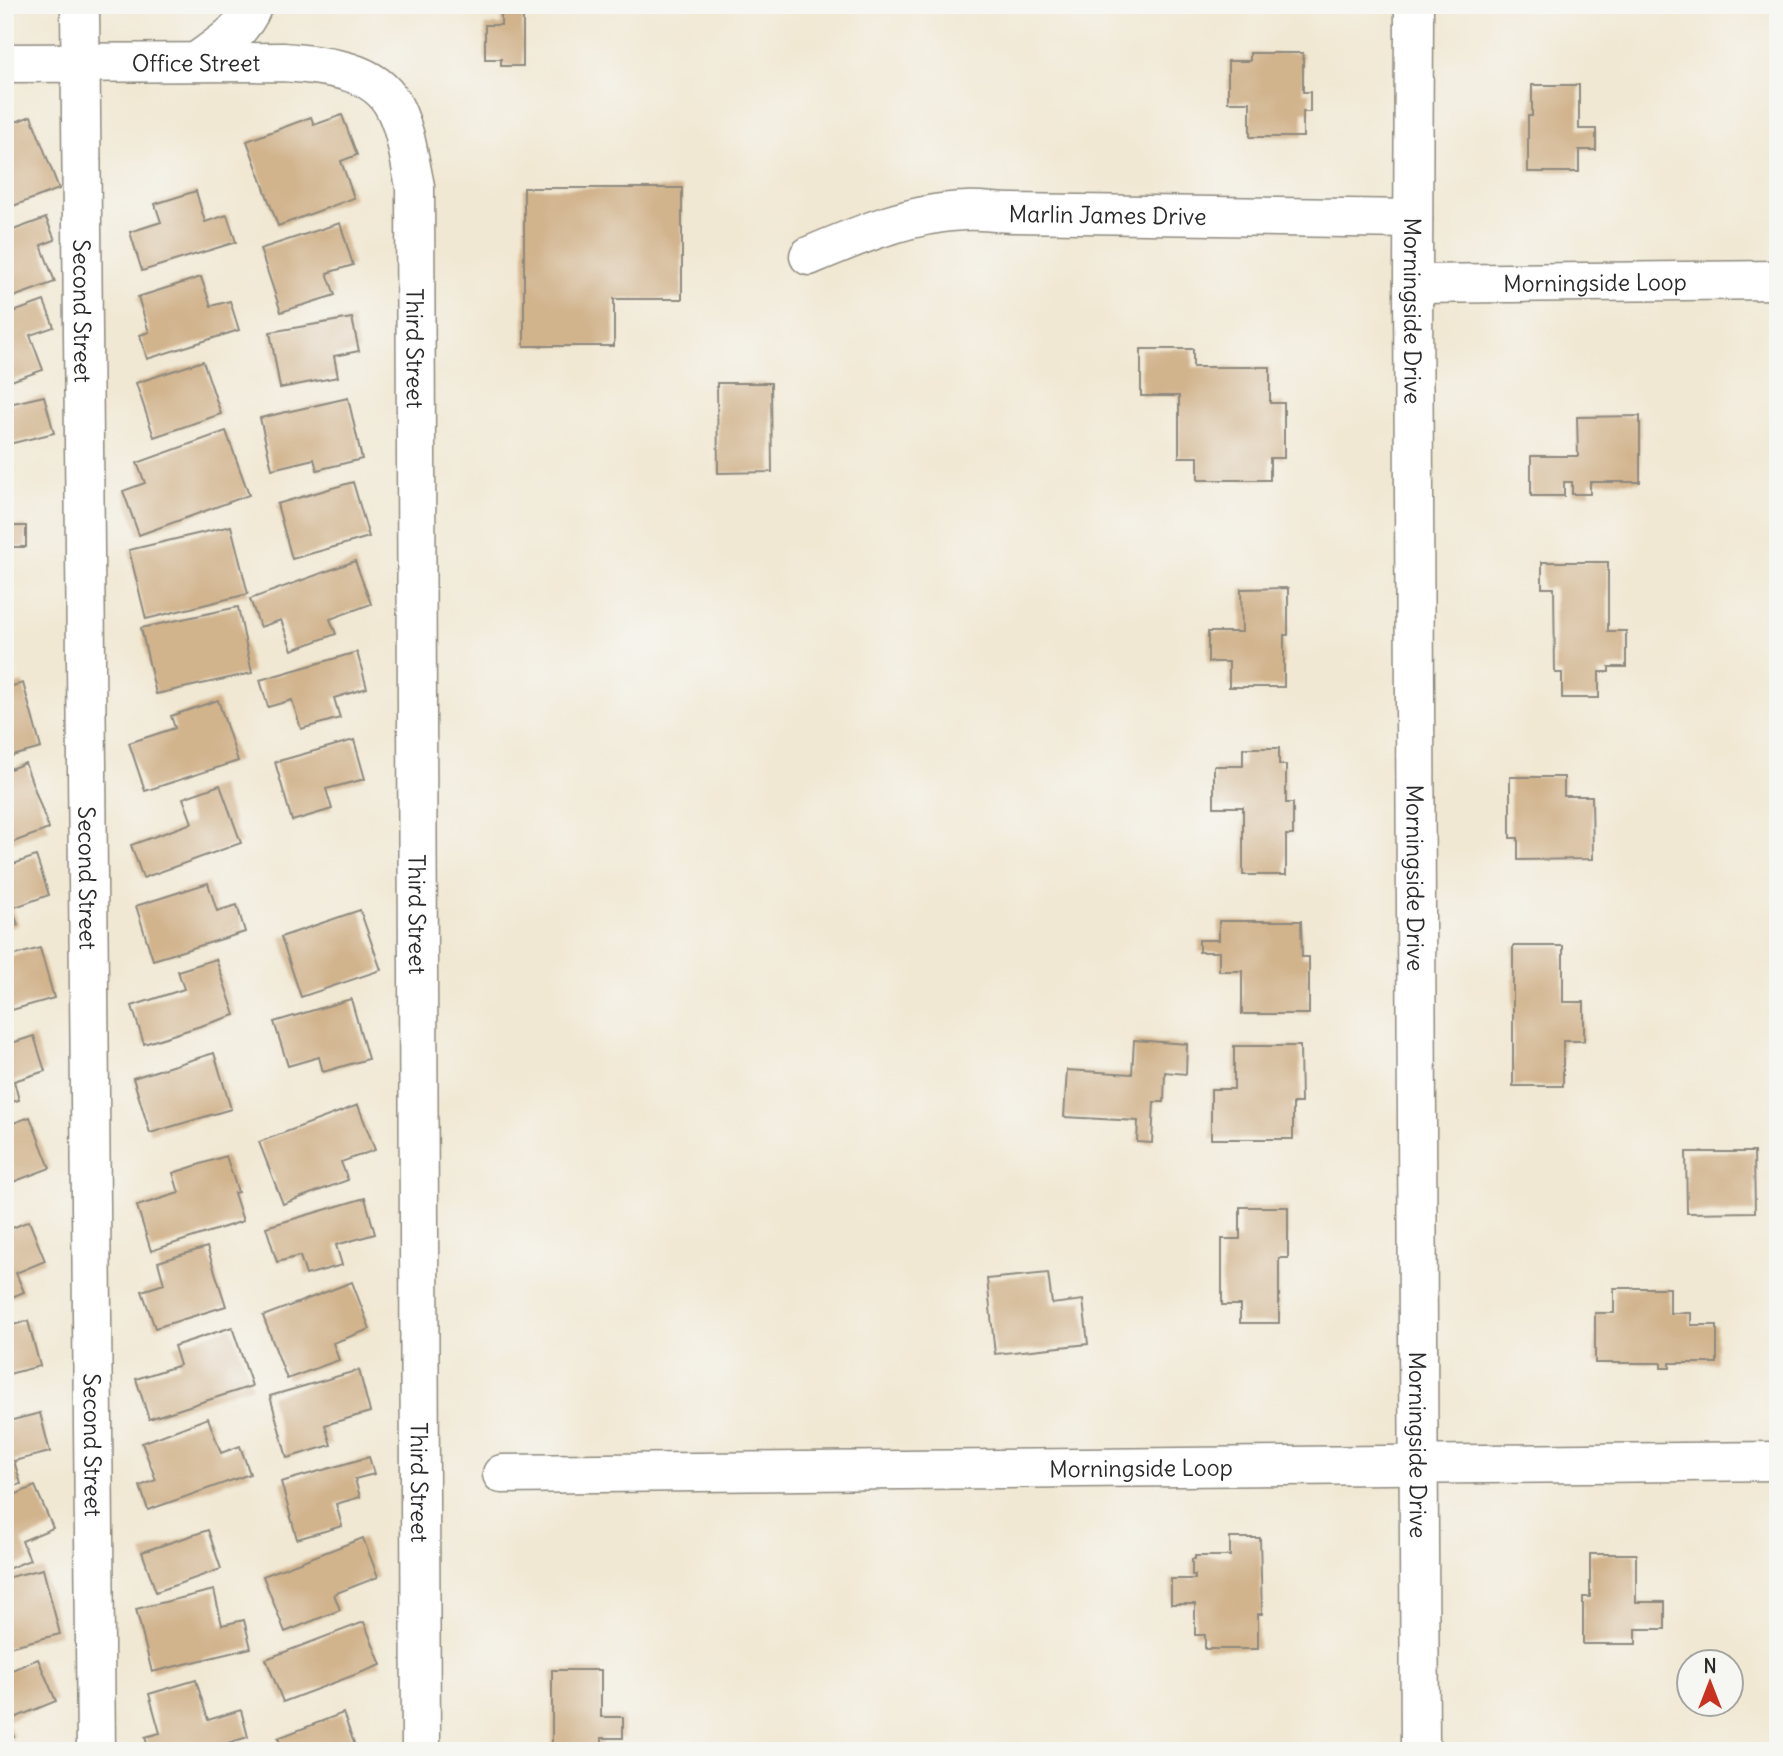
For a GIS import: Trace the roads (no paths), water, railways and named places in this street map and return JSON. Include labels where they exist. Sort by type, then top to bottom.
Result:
[{"type":"street","name":"Second Street","points":[[80,5],[96,1751]]},
{"type":"street","points":[[196,62],[232,36],[253,5]]},
{"type":"street","name":"Morningside Drive","points":[[1414,5],[1420,1751]]},
{"type":"street","name":"Office Street","points":[[5,62],[284,62],[329,67],[356,75],[379,89]]},
{"type":"street","name":"Third Street","points":[[379,89],[392,102],[400,122],[415,186],[421,1751]]},
{"type":"street","name":"Marlin James Drive","points":[[809,256],[915,217],[965,211],[1013,214],[1413,219]]},
{"type":"street","name":"Morningside Loop","points":[[1413,284],[1778,280]]},
{"type":"street","name":"Morningside Loop","points":[[502,1474],[1778,1461]]}]
